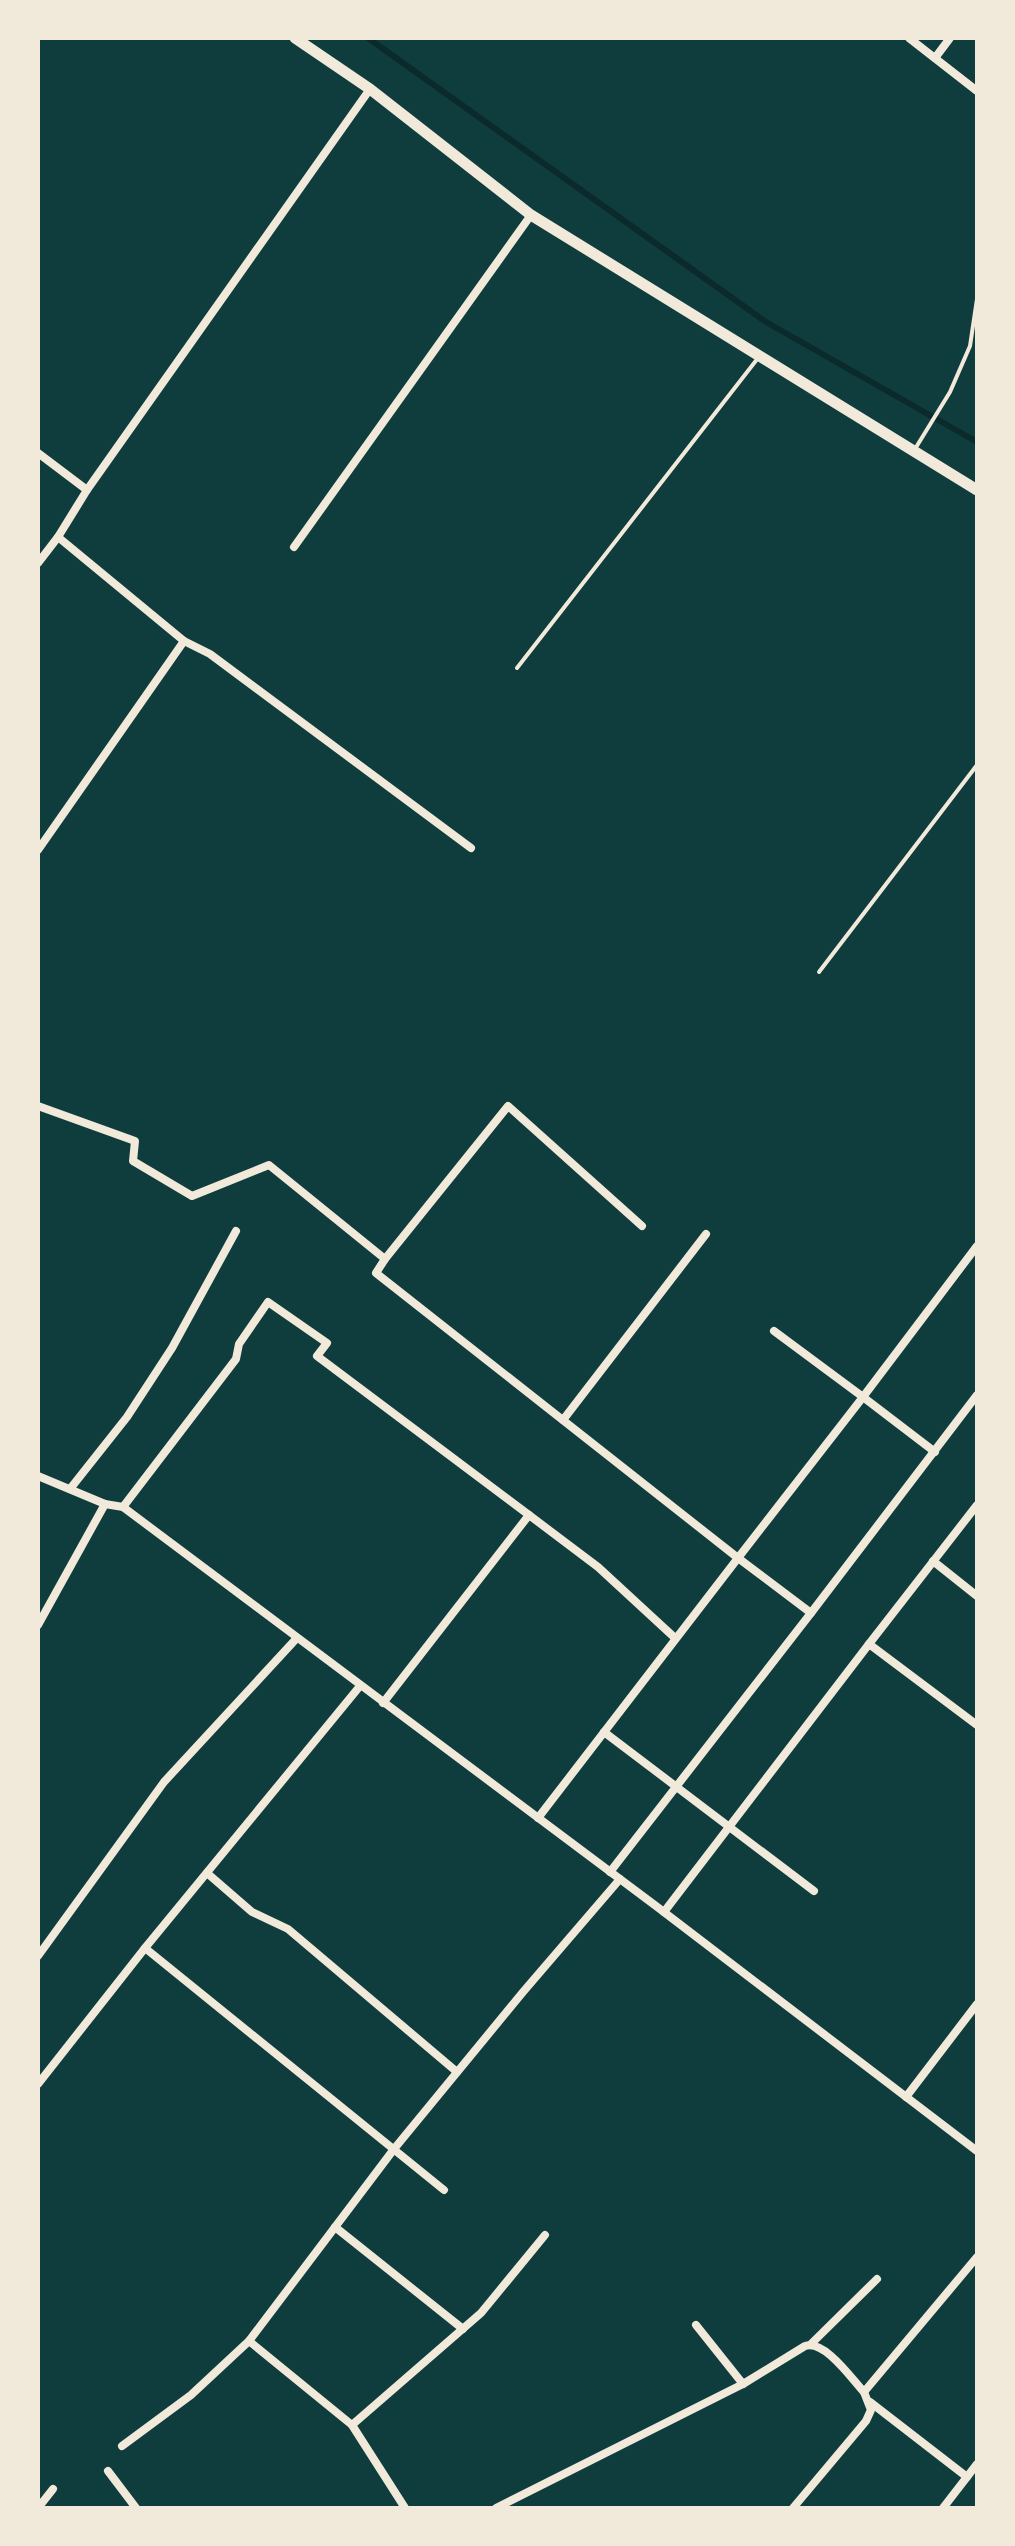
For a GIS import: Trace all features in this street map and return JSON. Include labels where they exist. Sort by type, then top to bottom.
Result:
[{"type":"street","points":[[295,38],[370,89],[531,215],[759,356],[917,446],[977,490]]},
{"type":"street","points":[[909,38],[977,91]]},
{"type":"street","points":[[935,58],[950,38]]},
{"type":"street","points":[[38,563],[370,89]]},
{"type":"street","points":[[294,547],[531,215]]},
{"type":"street","points":[[38,453],[87,490]]},
{"type":"street","points":[[58,537],[184,641],[210,654],[471,848]]},
{"type":"street","points":[[38,850],[184,641]]},
{"type":"street","points":[[38,1106],[135,1141],[133,1161],[192,1196],[269,1165],[385,1259]]},
{"type":"street","points":[[642,1226],[508,1106],[376,1273],[811,1613]]},
{"type":"street","points":[[70,1489],[127,1417],[172,1348],[236,1231]]},
{"type":"street","points":[[563,1420],[706,1234]]},
{"type":"street","points":[[538,1818],[977,1246]]},
{"type":"street","points":[[123,1507],[236,1359],[239,1344],[268,1302],[327,1343],[317,1356],[598,1567],[675,1638]]},
{"type":"street","points":[[774,1331],[935,1452]]},
{"type":"street","points":[[610,1872],[977,1395]]},
{"type":"street","points":[[38,1476],[105,1504],[123,1507],[977,2151]]},
{"type":"street","points":[[38,1625],[105,1504]]},
{"type":"street","points":[[664,1912],[977,1505]]},
{"type":"street","points":[[383,1703],[529,1515]]},
{"type":"street","points":[[933,1561],[977,1596]]},
{"type":"street","points":[[38,1956],[164,1782],[296,1639]]},
{"type":"street","points":[[869,1644],[977,1725]]},
{"type":"street","points":[[38,2084],[360,1686]]},
{"type":"street","points":[[604,1732],[814,1891]]},
{"type":"street","points":[[207,1873],[252,1912],[288,1929],[457,2072]]},
{"type":"street","points":[[122,2446],[191,2395],[249,2341],[394,2149],[620,1879]]},
{"type":"street","points":[[145,1948],[444,2190]]},
{"type":"street","points":[[906,2097],[977,2004]]},
{"type":"street","points":[[335,2227],[463,2329]]},
{"type":"street","points":[[352,2425],[481,2313],[545,2235]]},
{"type":"street","points":[[864,2392],[977,2257]]},
{"type":"street","points":[[496,2508],[743,2384],[811,2344],[877,2279]]},
{"type":"street","points":[[696,2325],[743,2384]]},
{"type":"street","points":[[249,2341],[352,2425],[405,2508]]},
{"type":"street","points":[[811,2344],[824,2349],[870,2402],[967,2477]]},
{"type":"street","points":[[793,2508],[866,2421],[871,2410],[870,2402]]},
{"type":"street","points":[[943,2508],[977,2464]]},
{"type":"street","points":[[108,2471],[136,2508]]},
{"type":"street","points":[[38,2508],[53,2489]]},
{"type":"lane","points":[[917,446],[950,392],[970,346],[977,299]]},
{"type":"lane","points":[[517,668],[759,356]]},
{"type":"lane","points":[[819,972],[977,765]]},
{"type":"waterway","points":[[368,38],[766,322],[977,442]]}]
